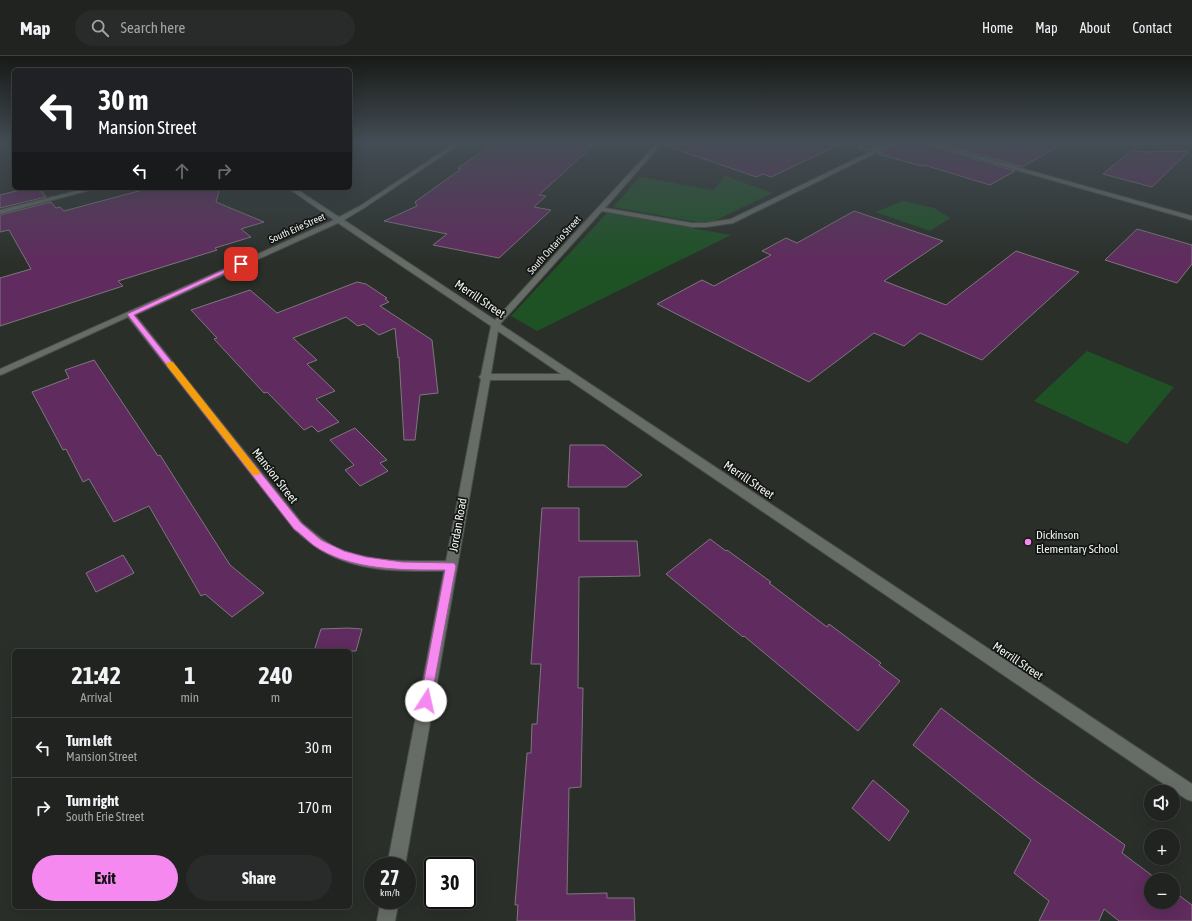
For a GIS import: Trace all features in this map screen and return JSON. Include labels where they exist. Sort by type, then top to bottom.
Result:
[{"type":"street","name":"South Erie Street","points":[[0,372],[339,220],[400,182]]},
{"type":"street","name":"South Ontario Street","points":[[495,325],[624,182]]},
{"type":"street","points":[[600,209],[692,225],[706,225],[733,221],[813,182]]},
{"type":"street","points":[[1064,182],[1192,218]]},
{"type":"street","points":[[0,212],[87,190]]},
{"type":"street","name":"Merrill Street","points":[[294,190],[1192,793]]},
{"type":"street","name":"Mansion Street","points":[[130,314],[298,526],[318,542],[341,554],[366,561],[402,566],[451,566]]},
{"type":"street","name":"Jordan Road","points":[[398,857],[484,378],[495,325]]},
{"type":"street","points":[[484,378],[571,377]]},
{"type":"street","points":[[386,921],[388,909]]},
{"type":"green space","points":[[635,182],[670,182],[713,190],[720,182],[743,182],[773,193],[708,224],[613,207]]},
{"type":"green space","points":[[903,201],[934,208],[950,218],[930,231],[875,212]]},
{"type":"green space","points":[[607,213],[731,235],[537,331],[511,316]]},
{"type":"green space","points":[[1087,351],[1174,387],[1127,444],[1034,401]]},
{"type":"building","points":[[442,182],[553,182],[539,195],[546,196],[534,207],[551,210],[499,258],[433,245],[447,234],[384,221],[417,206],[415,202]]},
{"type":"building","points":[[981,182],[995,182],[990,185]]},
{"type":"building","points":[[1135,182],[1157,182],[1152,187]]},
{"type":"building","points":[[20,190],[41,190],[46,197],[0,208],[0,195]]},
{"type":"building","points":[[143,190],[219,190],[216,202],[264,222],[241,229],[251,237],[215,248],[217,250],[118,281],[123,286],[0,326],[0,278],[31,269],[9,230],[0,232],[0,215],[51,202],[56,208],[60,207],[64,211]]},
{"type":"building","points":[[854,211],[943,241],[884,281],[946,305],[1016,251],[1079,272],[982,360],[920,333],[904,346],[874,333],[809,382],[657,304],[702,280],[714,286],[771,255],[762,251],[786,238],[797,243]]},
{"type":"building","points":[[1137,229],[1192,245],[1192,264],[1177,283],[1105,260]]},
{"type":"building","points":[[357,282],[366,284],[387,298],[385,299],[389,302],[380,306],[432,340],[438,393],[420,395],[415,440],[404,440],[399,357],[398,358],[395,328],[379,335],[364,324],[358,326],[346,317],[293,338],[317,360],[307,364],[335,391],[316,399],[339,422],[318,432],[312,426],[304,430],[267,392],[264,393],[214,339],[217,338],[191,310],[250,290],[277,313]]},
{"type":"building","points":[[94,360],[158,456],[160,455],[230,565],[264,593],[232,617],[205,594],[201,596],[149,506],[114,522],[89,479],[83,482],[66,449],[63,450],[32,392],[69,378],[65,370]]},
{"type":"building","points":[[355,428],[387,460],[380,463],[388,471],[360,486],[345,470],[354,465],[330,440]]},
{"type":"building","points":[[570,445],[604,445],[642,475],[626,487],[568,487]]},
{"type":"building","points":[[542,508],[579,508],[579,541],[637,541],[640,576],[579,577],[578,688],[583,688],[581,787],[569,788],[567,894],[607,893],[607,898],[634,898],[635,921],[517,921],[518,905],[515,905],[527,753],[531,753],[532,724],[537,724],[541,664],[531,664]]},
{"type":"building","points":[[710,539],[771,582],[769,583],[827,627],[829,624],[881,663],[879,665],[900,681],[858,731],[744,636],[743,637],[666,574]]},
{"type":"building","points":[[123,555],[134,573],[96,592],[86,573]]},
{"type":"building","points":[[321,629],[362,629],[356,651],[352,651],[352,649],[315,649]]},
{"type":"building","points":[[941,708],[1036,781],[1125,845],[1122,853],[1149,873],[1144,873],[1144,909],[1180,909],[1180,896],[1192,905],[1192,921],[1119,921],[1104,909],[1099,921],[1039,921],[1049,901],[1014,873],[1031,840],[913,745]]},
{"type":"building","points":[[873,780],[909,811],[889,841],[852,808]]},
{"type":"slow traffic","points":[[170,364],[256,473]]},
{"type":"place","name":"Dickinson Elementary School","points":[[1028,542]]},
{"type":"route","points":[[241,264],[130,314],[298,526],[318,542],[341,554],[366,561],[402,566],[451,566],[426,701]]}]
